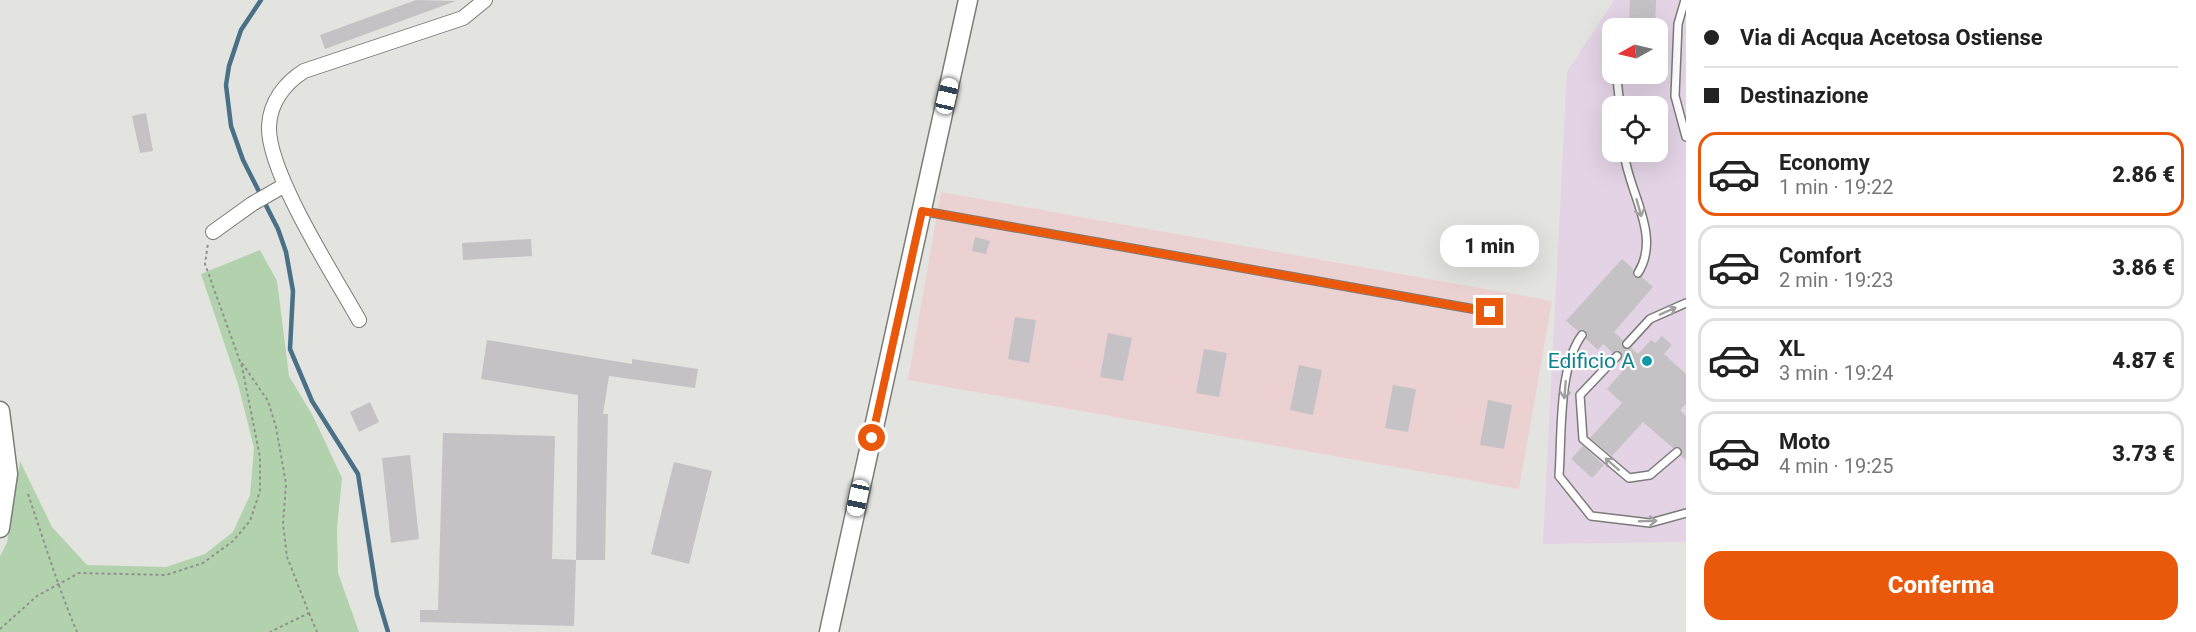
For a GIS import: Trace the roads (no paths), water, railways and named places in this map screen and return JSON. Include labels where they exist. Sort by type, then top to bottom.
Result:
[{"type":"street","points":[[359,320],[285,185],[273,154],[269,126],[274,103],[287,84],[315,66],[463,18],[485,0]]},
{"type":"street","points":[[829,632],[968,0]]},
{"type":"street","points":[[213,232],[252,204],[285,185]]},
{"type":"street","points":[[0,411],[8,474],[0,528]]},
{"type":"lane","points":[[1685,0],[1678,24],[1675,96],[1686,137]]},
{"type":"lane","points":[[1627,162],[1649,242],[1644,264],[1638,273]]},
{"type":"lane","points":[[922,211],[1490,312]]},
{"type":"lane","points":[[1627,344],[1650,319],[1686,303]]},
{"type":"lane","points":[[1582,335],[1573,348],[1566,380],[1559,476],[1591,516],[1650,523],[1686,513]]},
{"type":"lane","points":[[1617,356],[1580,396],[1583,439],[1629,478],[1650,474],[1677,452]]},
{"type":"waterway","points":[[261,0],[241,30],[229,66],[226,85],[231,126],[243,160],[278,229],[286,252],[293,291],[290,349],[312,401],[358,474],[377,595],[388,632]]},
{"type":"place","name":"Edificio A","points":[[1647,361]]}]
